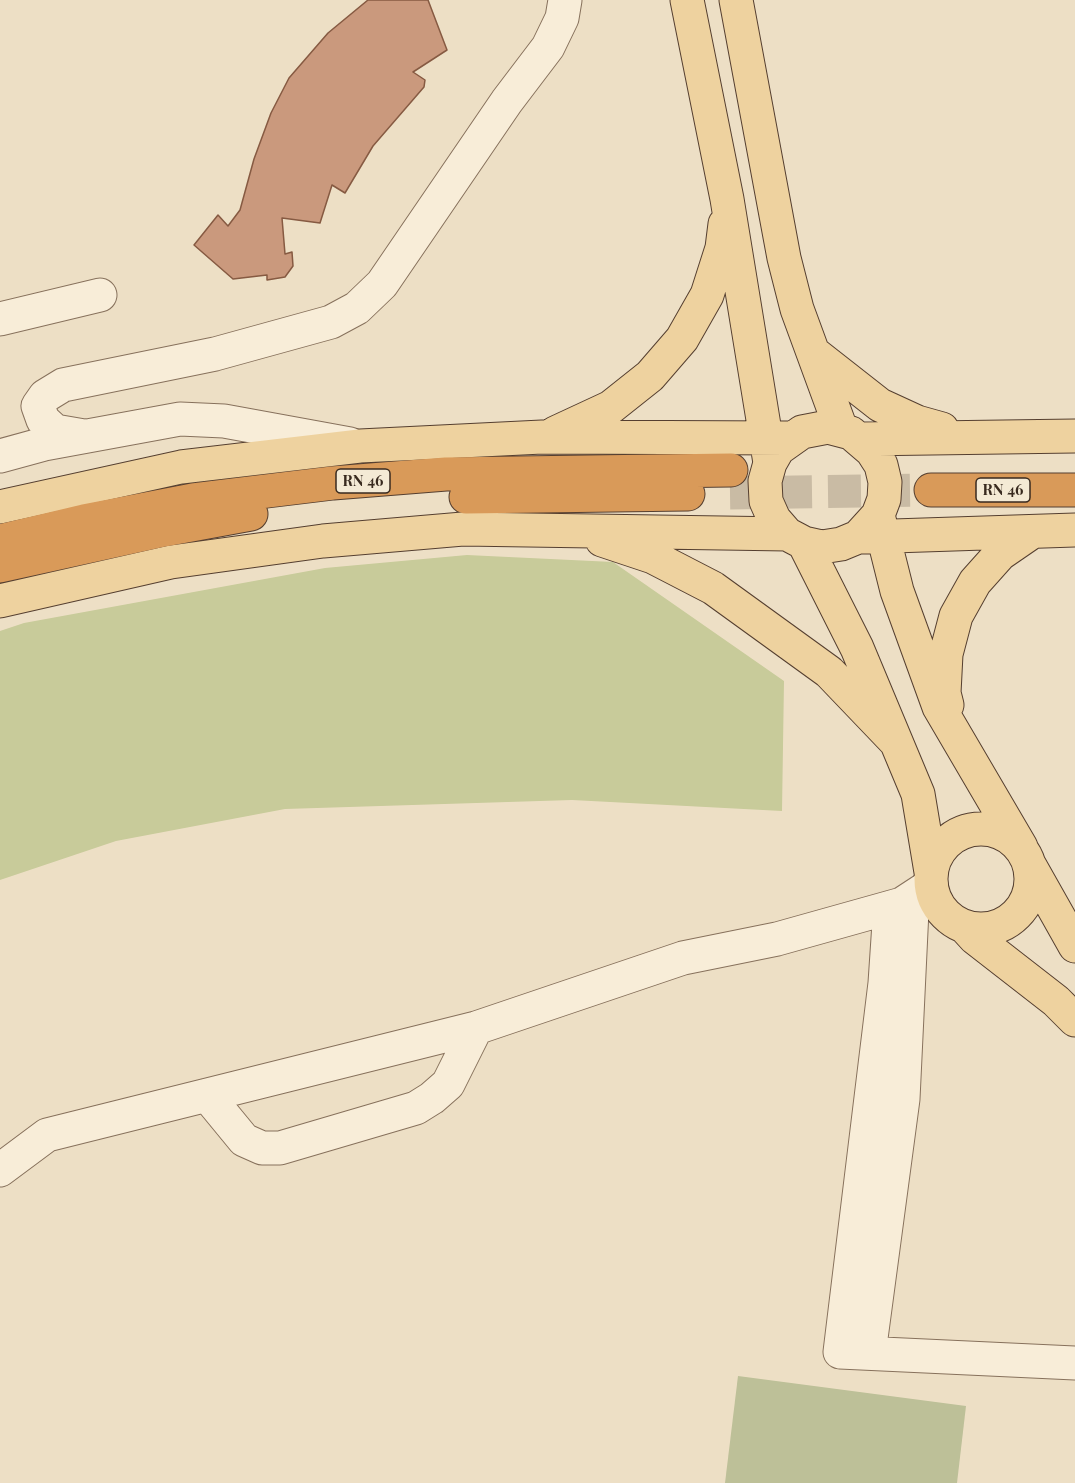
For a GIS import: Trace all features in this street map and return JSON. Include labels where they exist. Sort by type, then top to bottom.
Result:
[{"type":"highway","name":"RN 46","points":[[1075,469],[931,479],[1075,490]]},
{"type":"highway","name":"RN 46","points":[[0,541],[84,521],[193,501],[333,483],[446,474],[730,481],[340,503],[251,514],[164,530],[0,567]]},
{"type":"main road","points":[[687,0],[775,446],[765,482],[766,501],[774,519],[795,538],[858,648],[918,794],[916,891]]},
{"type":"main road","points":[[736,0],[784,258],[810,350],[851,434],[872,451],[881,465],[885,482],[884,498],[873,529],[939,707],[1075,946]]},
{"type":"main road","points":[[542,437],[567,429],[611,407],[650,376],[682,339],[707,295],[719,258],[727,199]]},
{"type":"main road","points":[[810,350],[880,405],[917,422],[955,432],[994,435]]},
{"type":"main road","points":[[0,507],[181,467],[360,446],[542,437],[775,446],[815,428],[851,434],[1075,436]]},
{"type":"main road","points":[[0,601],[171,562],[323,541],[463,529],[795,538],[822,547],[841,544],[873,529],[1032,532],[1075,530]]},
{"type":"main road","points":[[560,530],[611,542],[653,557],[713,588],[829,672],[896,742]]},
{"type":"main road","points":[[952,731],[944,693],[946,654],[956,616],[975,582],[1000,554],[1032,532]]},
{"type":"main road","points":[[976,830],[992,830],[1008,837],[1025,857],[1032,882],[1028,897],[1020,910],[1009,921],[995,928],[980,929],[964,926],[951,919],[916,891],[946,843],[960,834],[976,830]]},
{"type":"main road","points":[[964,926],[975,938],[1056,1000],[1075,1020]]},
{"type":"street","points":[[84,436],[56,431],[43,420],[38,406],[45,396],[63,385],[215,354],[331,322],[357,308],[382,284],[507,101],[548,48],[562,18],[565,0]]},
{"type":"street","points":[[0,319],[100,295]]},
{"type":"street","points":[[0,456],[84,436],[180,419],[224,421],[360,446]]},
{"type":"street","points":[[0,1170],[47,1134],[476,1028],[682,958],[777,939],[916,891]]},
{"type":"street","points":[[916,891],[885,983],[854,1352],[1075,1363]]},
{"type":"street","points":[[207,1095],[244,1140],[262,1148],[280,1148],[416,1108],[448,1084],[476,1028]]},
{"type":"green space","points":[[467,555],[613,562],[784,681],[782,811],[572,800],[285,809],[116,841],[0,880],[0,631],[24,623],[325,568]]},
{"type":"green space","points":[[738,1376],[966,1406],[957,1483],[725,1483]]},
{"type":"building","points":[[368,0],[428,0],[447,50],[413,72],[425,80],[424,87],[373,146],[345,193],[332,185],[320,223],[282,218],[285,254],[292,252],[293,266],[285,277],[267,280],[267,275],[233,279],[194,245],[218,215],[228,226],[240,210],[254,159],[271,113],[289,78],[328,33]]},
{"type":"tunnel","points":[[730,493],[931,490]]}]
